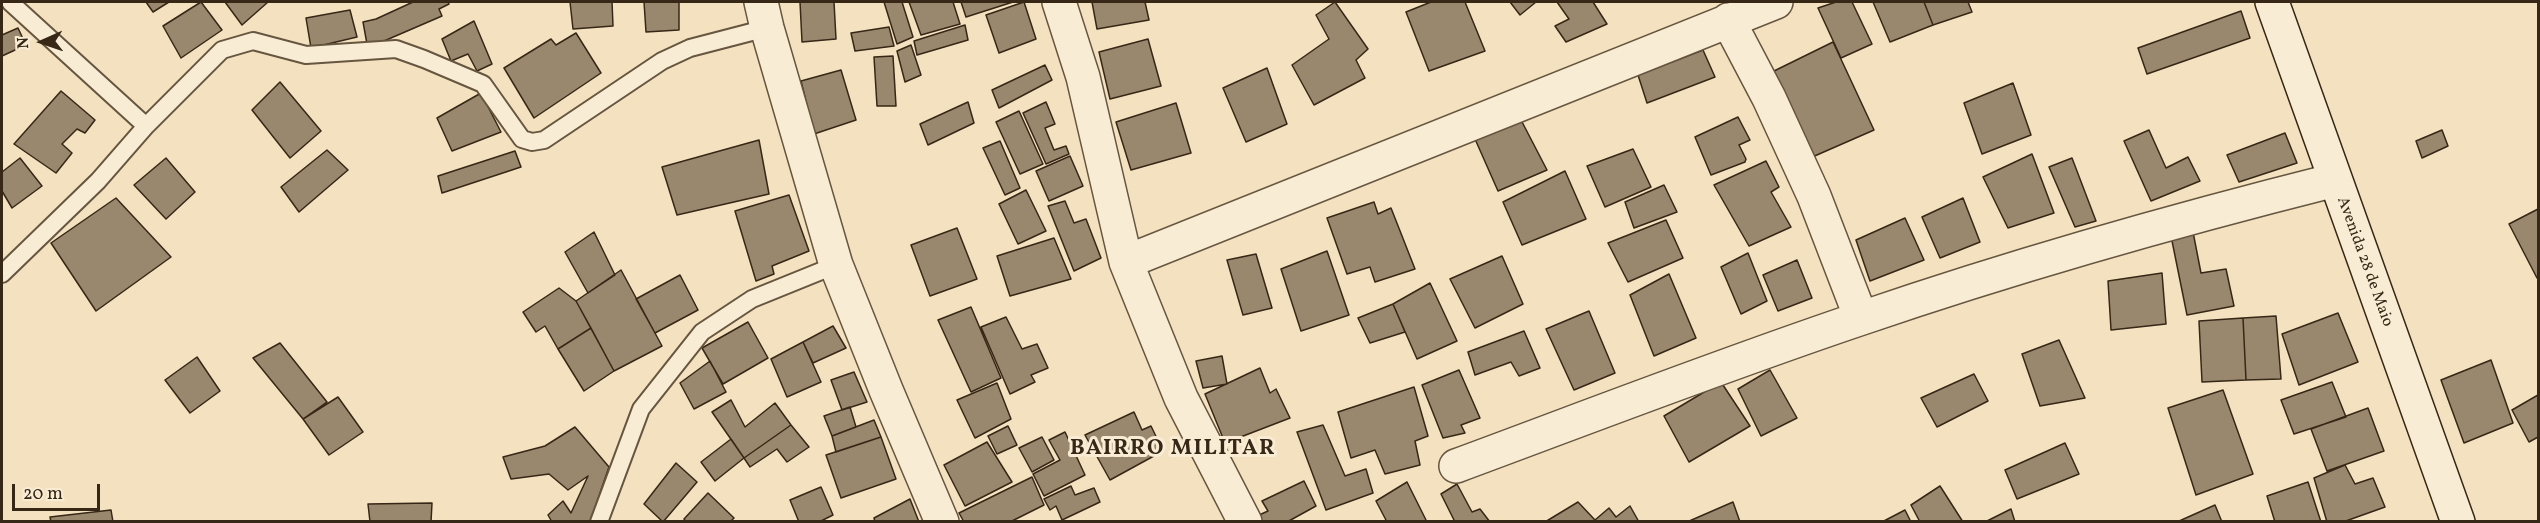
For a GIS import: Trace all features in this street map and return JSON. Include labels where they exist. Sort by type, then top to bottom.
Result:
[{"type":"street","points":[[1059,2],[1083,77],[1126,262],[1181,398],[1245,522]]},
{"type":"street","points":[[1126,262],[1776,2]]},
{"type":"street","name":"Avenida 28 de Maio","points":[[2272,2],[2458,522]]},
{"type":"street","points":[[764,15],[836,266],[942,522]]},
{"type":"street","points":[[1728,20],[1769,98],[1814,196],[1861,318]]},
{"type":"street","points":[[1456,466],[1861,318],[1954,287],[2211,211],[2335,180]]},
{"type":"lane","points":[[10,2],[146,126]]},
{"type":"lane","points":[[2,274],[98,181],[146,126],[222,50],[253,41],[306,55],[396,49],[483,84],[512,128],[522,139],[532,142],[544,140],[662,61],[764,15]]},
{"type":"lane","points":[[599,522],[640,409],[702,332],[752,299],[836,266]]},
{"type":"building","points":[[146,2],[169,2],[153,12]]},
{"type":"building","points":[[201,2],[222,30],[181,58],[163,26]]},
{"type":"building","points":[[225,2],[268,2],[242,25]]},
{"type":"building","points":[[413,2],[448,2],[449,4],[439,9],[442,16],[384,41],[367,44],[363,22],[376,19]]},
{"type":"building","points":[[570,2],[612,2],[613,26],[573,29]]},
{"type":"building","points":[[644,2],[679,2],[679,30],[646,32]]},
{"type":"building","points":[[800,2],[834,2],[836,39],[802,42]]},
{"type":"building","points":[[884,2],[902,2],[913,37],[897,44]]},
{"type":"building","points":[[909,2],[953,2],[960,24],[921,35]]},
{"type":"building","points":[[961,2],[1013,2],[966,17]]},
{"type":"building","points":[[1024,2],[1036,39],[999,53],[986,15]]},
{"type":"building","points":[[1092,2],[1145,2],[1149,20],[1097,29]]},
{"type":"building","points":[[1335,2],[1368,49],[1356,60],[1365,78],[1314,105],[1292,65],[1329,39],[1316,15]]},
{"type":"building","points":[[1431,2],[1465,2],[1485,51],[1429,71],[1406,12]]},
{"type":"building","points":[[1510,2],[1536,2],[1520,15]]},
{"type":"building","points":[[1557,2],[1593,2],[1607,24],[1566,42],[1555,26],[1569,19]]},
{"type":"building","points":[[1836,2],[1852,2],[1872,44],[1841,58],[1818,8]]},
{"type":"building","points":[[1873,2],[1924,2],[1933,25],[1890,42]]},
{"type":"building","points":[[1924,2],[1968,2],[1972,12],[1933,25]]},
{"type":"building","points":[[350,10],[357,37],[311,48],[306,18]]},
{"type":"building","points":[[2241,11],[2250,38],[2147,74],[2138,48]]},
{"type":"building","points":[[474,21],[492,64],[477,71],[468,54],[451,61],[442,39]]},
{"type":"building","points":[[965,25],[968,40],[917,55],[914,41]]},
{"type":"building","points":[[889,27],[894,46],[855,51],[851,33]]},
{"type":"building","points":[[18,28],[26,45],[2,56],[2,35]]},
{"type":"building","points":[[576,33],[601,73],[534,118],[504,68],[551,39],[556,45]]},
{"type":"building","points":[[1148,39],[1161,86],[1110,99],[1099,52]]},
{"type":"building","points":[[1833,42],[1874,130],[1810,158],[1772,72]]},
{"type":"building","points":[[911,45],[921,75],[905,82],[897,51]]},
{"type":"building","points":[[1703,50],[1715,77],[1647,103],[1638,75]]},
{"type":"building","points":[[893,56],[896,106],[877,106],[874,57]]},
{"type":"building","points":[[1045,65],[1052,80],[999,108],[992,90]]},
{"type":"building","points":[[1267,68],[1287,124],[1246,142],[1223,88]]},
{"type":"building","points":[[841,70],[856,120],[814,134],[801,81]]},
{"type":"building","points":[[280,82],[321,131],[290,158],[252,110]]},
{"type":"building","points":[[2013,83],[2031,135],[1982,154],[1964,103]]},
{"type":"building","points":[[61,91],[95,120],[85,133],[77,129],[62,144],[72,153],[56,173],[14,144]]},
{"type":"building","points":[[481,93],[501,132],[452,151],[437,118]]},
{"type":"building","points":[[968,102],[974,123],[928,145],[920,124]]},
{"type":"building","points":[[1046,102],[1055,124],[1045,128],[1054,150],[1066,146],[1069,154],[1046,164],[1023,113]]},
{"type":"building","points":[[1176,103],[1191,153],[1131,170],[1116,122]]},
{"type":"building","points":[[1019,111],[1043,164],[1020,174],[996,122]]},
{"type":"building","points":[[1738,117],[1750,140],[1739,145],[1746,159],[1745,162],[1711,175],[1695,137]]},
{"type":"building","points":[[1520,118],[1547,170],[1498,191],[1475,139]]},
{"type":"building","points":[[2149,130],[2166,168],[2188,157],[2200,181],[2151,201],[2124,141]]},
{"type":"building","points":[[2442,130],[2448,146],[2422,158],[2416,141]]},
{"type":"building","points":[[2285,133],[2297,163],[2239,182],[2227,155]]},
{"type":"building","points":[[759,140],[769,194],[677,215],[662,167]]},
{"type":"building","points":[[1000,141],[1020,188],[1005,195],[983,148]]},
{"type":"building","points":[[1633,149],[1651,187],[1605,207],[1587,166]]},
{"type":"building","points":[[327,150],[348,170],[299,212],[281,187]]},
{"type":"building","points":[[515,151],[521,167],[442,193],[438,176]]},
{"type":"building","points":[[2032,154],[2054,213],[2008,228],[1983,177]]},
{"type":"building","points":[[1070,156],[1083,186],[1049,201],[1036,171]]},
{"type":"building","points":[[20,158],[42,186],[12,208],[2,191],[2,172]]},
{"type":"building","points":[[166,158],[195,192],[166,219],[134,185]]},
{"type":"building","points":[[2072,158],[2096,221],[2075,227],[2049,167]]},
{"type":"building","points":[[1766,161],[1779,187],[1771,192],[1791,227],[1749,246],[1714,185]]},
{"type":"building","points":[[1565,171],[1586,219],[1522,245],[1503,202]]},
{"type":"building","points":[[1664,185],[1677,212],[1634,228],[1625,202]]},
{"type":"building","points":[[1026,190],[1046,231],[1018,244],[999,204]]},
{"type":"building","points":[[789,195],[809,251],[772,266],[774,274],[756,281],[735,211]]},
{"type":"building","points":[[116,198],[171,257],[96,311],[51,243]]},
{"type":"building","points":[[1963,198],[1980,242],[1940,258],[1922,217]]},
{"type":"building","points":[[1065,201],[1074,223],[1086,219],[1101,258],[1074,271],[1048,206]]},
{"type":"building","points":[[1374,202],[1378,214],[1391,208],[1415,269],[1375,282],[1370,267],[1347,274],[1327,218]]},
{"type":"building","points":[[2538,209],[2538,277],[2537,278],[2509,224]]},
{"type":"building","points":[[1905,218],[1924,260],[1870,281],[1856,240]]},
{"type":"building","points":[[1666,220],[1683,258],[1628,282],[1608,243]]},
{"type":"building","points":[[957,228],[977,279],[930,296],[911,245]]},
{"type":"building","points":[[594,232],[615,275],[588,293],[565,252]]},
{"type":"building","points":[[2193,232],[2201,273],[2226,269],[2234,306],[2187,315],[2171,236]]},
{"type":"building","points":[[1054,238],[1071,279],[1010,296],[997,256]]},
{"type":"building","points":[[1327,251],[1349,315],[1301,331],[1281,269]]},
{"type":"building","points":[[1748,253],[1767,301],[1741,314],[1721,267]]},
{"type":"building","points":[[1256,254],[1272,308],[1243,315],[1227,260]]},
{"type":"building","points":[[1502,256],[1523,304],[1475,328],[1450,279]]},
{"type":"building","points":[[1797,260],[1812,298],[1778,311],[1763,275]]},
{"type":"building","points":[[621,270],[662,346],[614,371],[576,301]]},
{"type":"building","points":[[2162,273],[2166,324],[2111,330],[2108,281]]},
{"type":"building","points":[[1669,274],[1696,338],[1654,356],[1630,295]]},
{"type":"building","points":[[680,275],[698,310],[655,333],[636,299]]},
{"type":"building","points":[[1430,283],[1457,341],[1417,359],[1393,304]]},
{"type":"building","points":[[559,288],[576,301],[591,328],[558,349],[545,326],[536,332],[523,312]]},
{"type":"building","points":[[1393,304],[1405,332],[1370,343],[1358,318]]},
{"type":"building","points":[[971,307],[1001,378],[971,392],[938,320]]},
{"type":"building","points":[[1589,311],[1615,373],[1574,390],[1546,329]]},
{"type":"building","points":[[2338,313],[2358,362],[2299,385],[2282,334]]},
{"type":"building","points":[[2276,316],[2281,379],[2246,380],[2243,318]]},
{"type":"building","points":[[1006,317],[1022,349],[1037,344],[1048,368],[1031,375],[1035,382],[1010,394],[981,327]]},
{"type":"building","points":[[2243,318],[2246,380],[2202,382],[2199,321]]},
{"type":"building","points":[[748,322],[768,358],[723,384],[702,348]]},
{"type":"building","points":[[833,326],[846,348],[813,363],[803,342]]},
{"type":"building","points":[[591,328],[614,371],[584,391],[558,349]]},
{"type":"building","points":[[1524,331],[1540,368],[1519,376],[1511,362],[1475,375],[1468,352]]},
{"type":"building","points":[[2059,340],[2085,398],[2040,406],[2022,354]]},
{"type":"building","points":[[803,342],[821,382],[787,397],[771,359]]},
{"type":"building","points":[[280,343],[327,402],[303,419],[253,358]]},
{"type":"building","points":[[1222,356],[1227,384],[1203,388],[1196,361]]},
{"type":"building","points":[[197,357],[220,391],[190,413],[165,380]]},
{"type":"building","points":[[2491,360],[2513,423],[2464,443],[2441,380]]},
{"type":"building","points":[[710,361],[726,392],[694,409],[680,383]]},
{"type":"building","points":[[1260,368],[1270,393],[1276,389],[1290,418],[1225,443],[1205,394]]},
{"type":"building","points":[[1459,370],[1480,418],[1461,425],[1465,433],[1443,438],[1422,385]]},
{"type":"building","points":[[1770,370],[1797,418],[1761,436],[1738,389]]},
{"type":"building","points":[[854,372],[867,402],[842,410],[831,380]]},
{"type":"building","points":[[1974,374],[1988,401],[1937,427],[1921,398]]},
{"type":"building","points":[[1721,382],[1750,426],[1689,462],[1664,416]]},
{"type":"building","points":[[2332,382],[2346,417],[2294,434],[2281,400]]},
{"type":"building","points":[[997,383],[1011,419],[975,438],[957,400]]},
{"type":"building","points":[[1414,387],[1428,436],[1415,441],[1420,465],[1385,474],[1375,450],[1351,458],[1338,412]]},
{"type":"building","points":[[2223,390],[2253,474],[2196,495],[2168,408]]},
{"type":"building","points":[[2538,395],[2538,437],[2529,442],[2512,410]]},
{"type":"building","points":[[338,397],[363,432],[329,455],[303,419]]},
{"type":"building","points":[[731,400],[745,427],[775,403],[791,425],[744,458],[712,412]]},
{"type":"building","points":[[850,407],[856,427],[832,436],[824,416]]},
{"type":"building","points":[[2368,408],[2384,451],[2327,471],[2311,429]]},
{"type":"building","points":[[1134,412],[1142,430],[1151,426],[1163,451],[1110,480],[1085,435]]},
{"type":"building","points":[[874,420],[881,437],[836,452],[832,436]]},
{"type":"building","points":[[791,425],[809,447],[787,462],[777,449],[750,467],[744,458]]},
{"type":"building","points":[[1323,425],[1345,476],[1366,469],[1373,493],[1326,510],[1297,432]]},
{"type":"building","points":[[1008,426],[1017,445],[997,454],[988,436]]},
{"type":"building","points":[[575,427],[609,467],[590,522],[552,522],[548,515],[563,501],[571,513],[588,476],[568,490],[549,474],[511,479],[503,457],[545,446]]},
{"type":"building","points":[[1065,432],[1085,475],[1044,496],[1033,474],[1060,460],[1049,440]]},
{"type":"building","points":[[881,437],[896,479],[841,498],[826,455]]},
{"type":"building","points":[[1042,437],[1054,460],[1032,472],[1019,448]]},
{"type":"building","points":[[731,439],[744,458],[715,481],[701,462]]},
{"type":"building","points":[[987,442],[1012,482],[965,506],[944,465]]},
{"type":"building","points":[[2065,443],[2079,474],[2017,499],[2005,470]]},
{"type":"building","points":[[676,463],[697,482],[663,522],[644,504]]},
{"type":"building","points":[[2345,465],[2355,484],[2373,478],[2385,507],[2343,522],[2327,522],[2314,478]]},
{"type":"building","points":[[1032,477],[1044,505],[1010,522],[964,522],[959,513]]},
{"type":"building","points":[[1304,481],[1316,506],[1287,522],[1260,522],[1257,516],[1268,511],[1262,501]]},
{"type":"building","points":[[1407,482],[1427,522],[1387,522],[1376,501]]},
{"type":"building","points":[[2308,482],[2321,522],[2275,522],[2267,496]]},
{"type":"building","points":[[1457,484],[1472,512],[1480,509],[1490,522],[1455,522],[1441,494]]},
{"type":"building","points":[[1071,486],[1075,495],[1094,488],[1100,502],[1062,520],[1056,506],[1050,510],[1044,499]]},
{"type":"building","points":[[1940,486],[1963,522],[1920,522],[1911,505]]},
{"type":"building","points":[[821,487],[833,515],[819,522],[799,522],[790,500]]},
{"type":"building","points":[[708,493],[734,518],[730,522],[686,522],[684,519]]},
{"type":"building","points":[[910,499],[919,522],[875,522],[874,518]]},
{"type":"building","points":[[1578,502],[1595,520],[1609,508],[1616,517],[1630,506],[1639,522],[1545,522]]},
{"type":"building","points":[[1733,502],[1740,522],[1687,522]]},
{"type":"building","points":[[432,503],[431,522],[370,522],[368,504]]},
{"type":"building","points":[[2215,505],[2222,522],[2177,522]]},
{"type":"building","points":[[2011,509],[2015,522],[1985,522]]},
{"type":"building","points":[[111,510],[113,522],[51,522],[50,517]]},
{"type":"building","points":[[1905,510],[1911,522],[1882,522]]},
{"type":"district","name":"BAIRRO MILITAR","points":[[1173,450]]}]
